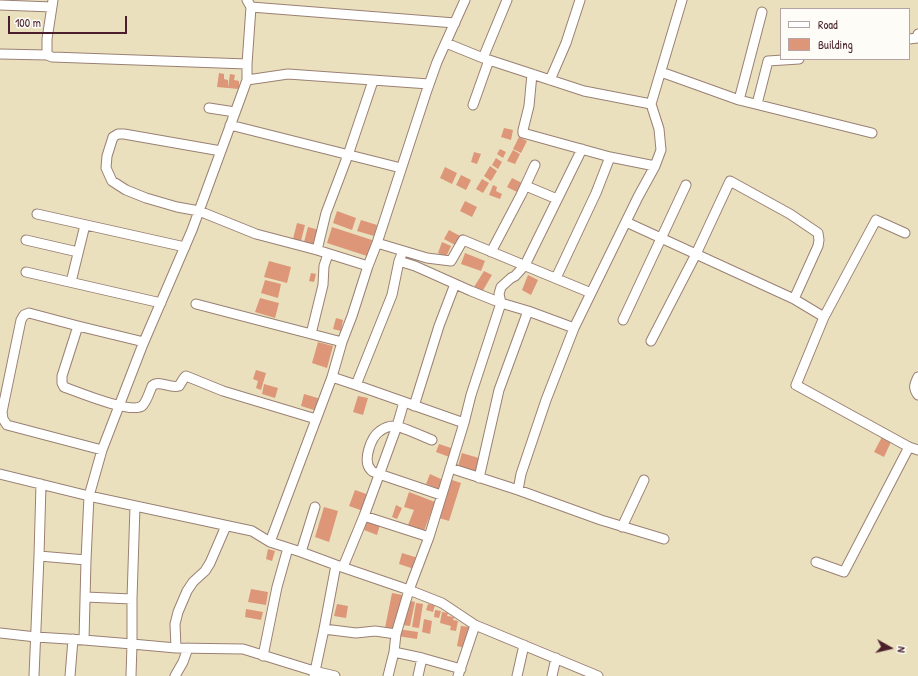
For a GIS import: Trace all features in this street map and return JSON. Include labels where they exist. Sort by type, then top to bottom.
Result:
[{"type":"street","points":[[270,542],[332,377],[342,342],[377,244],[429,84],[437,62],[465,0]]},
{"type":"street","points":[[473,105],[486,59],[507,0]]},
{"type":"street","points":[[550,80],[566,43],[580,0]]},
{"type":"street","points":[[518,490],[521,474],[546,400],[574,328],[655,166],[661,150],[659,129],[651,104],[682,0]]},
{"type":"street","points":[[0,5],[53,4],[47,39],[47,55]]},
{"type":"street","points":[[84,640],[89,496],[102,450],[144,342],[185,247],[247,80],[249,4],[455,23]]},
{"type":"street","points":[[739,100],[762,12]]},
{"type":"street","points":[[910,39],[917,38],[918,34]]},
{"type":"street","points":[[446,43],[486,59],[584,92],[651,104]]},
{"type":"street","points":[[0,54],[247,64]]},
{"type":"street","points":[[757,104],[768,62],[789,60]]},
{"type":"street","points":[[661,72],[739,100],[872,133]]},
{"type":"street","points":[[247,80],[288,74],[429,84]]},
{"type":"street","points":[[532,74],[529,106],[523,133],[582,150],[655,166]]},
{"type":"street","points":[[317,250],[326,213],[348,155],[373,80]]},
{"type":"street","points":[[208,108],[235,112]]},
{"type":"street","points":[[230,125],[401,168]]},
{"type":"street","points":[[221,151],[118,134],[113,137],[107,156],[106,168],[112,181],[126,190],[146,198],[177,207],[199,211],[256,234],[317,250],[368,266]]},
{"type":"street","points":[[388,676],[394,652],[396,634],[409,590],[429,537],[500,302],[500,287],[515,276],[525,265],[582,150]]},
{"type":"street","points":[[556,278],[596,193],[610,157]]},
{"type":"street","points":[[491,252],[526,186],[535,165]]},
{"type":"street","points":[[651,341],[696,254],[730,181],[790,214],[818,233],[818,246],[794,299]]},
{"type":"street","points":[[623,320],[686,185]]},
{"type":"street","points":[[526,186],[557,199]]},
{"type":"street","points":[[38,214],[185,247]]},
{"type":"street","points":[[905,233],[876,220],[824,317],[796,385],[909,447],[918,450]]},
{"type":"street","points":[[626,222],[794,299],[824,317]]},
{"type":"street","points":[[71,282],[85,225]]},
{"type":"street","points":[[26,240],[78,252]]},
{"type":"street","points":[[377,244],[427,258],[451,261],[463,240],[591,293]]},
{"type":"street","points":[[356,385],[392,295],[399,261],[403,251]]},
{"type":"street","points":[[311,334],[323,285],[324,266],[328,254]]},
{"type":"street","points":[[399,261],[500,302],[574,328]]},
{"type":"street","points":[[26,272],[161,303]]},
{"type":"street","points":[[414,406],[439,326],[455,284]]},
{"type":"street","points":[[196,304],[342,342]]},
{"type":"street","points":[[479,478],[499,390],[528,311]]},
{"type":"street","points":[[102,450],[7,425],[3,419],[2,412],[21,320],[24,315],[29,313],[144,342]]},
{"type":"street","points":[[78,326],[62,376],[62,383],[64,387],[119,406],[141,406],[154,384],[157,383],[176,387],[179,386],[186,376],[223,391],[316,419]]},
{"type":"street","points":[[332,377],[464,423]]},
{"type":"street","points":[[918,377],[914,384],[918,395]]},
{"type":"street","points":[[314,674],[339,566],[364,516],[397,426],[404,402]]},
{"type":"street","points":[[432,440],[397,426],[389,426],[380,431],[372,440],[368,452],[367,462],[370,470],[441,495]]},
{"type":"street","points":[[816,562],[844,572],[909,447]]},
{"type":"street","points":[[450,468],[518,490],[622,527],[664,539]]},
{"type":"street","points":[[0,474],[89,496],[252,531],[270,542],[409,590],[442,603],[475,625],[598,676]]},
{"type":"street","points":[[622,527],[644,480]]},
{"type":"street","points":[[34,676],[39,556],[40,484]]},
{"type":"street","points":[[131,676],[135,506]]},
{"type":"street","points":[[301,552],[315,507]]},
{"type":"street","points":[[364,516],[429,537]]},
{"type":"street","points":[[176,648],[175,624],[178,612],[187,591],[193,582],[205,571],[210,563],[226,526]]},
{"type":"street","points":[[263,656],[277,587],[288,548]]},
{"type":"street","points":[[39,556],[86,560]]},
{"type":"street","points":[[85,597],[132,599]]},
{"type":"street","points":[[394,652],[422,658],[460,672],[475,625]]},
{"type":"street","points":[[324,629],[356,633],[375,631],[396,634]]},
{"type":"street","points":[[0,633],[176,648],[243,649],[314,674],[335,676]]},
{"type":"street","points":[[70,676],[73,639]]},
{"type":"street","points":[[517,676],[524,645]]},
{"type":"street","points":[[175,676],[183,662],[188,648]]},
{"type":"street","points":[[418,676],[422,658]]},
{"type":"street","points":[[552,676],[556,658]]},
{"type":"building","points":[[219,73],[224,74],[224,79],[228,80],[228,88],[217,87]]},
{"type":"building","points":[[230,74],[235,75],[234,80],[239,81],[239,89],[228,88]]},
{"type":"building","points":[[504,128],[513,130],[511,140],[501,137]]},
{"type":"building","points":[[519,137],[527,141],[521,153],[513,149]]},
{"type":"building","points":[[500,149],[506,152],[503,158],[497,154]]},
{"type":"building","points":[[513,150],[520,154],[515,164],[507,161]]},
{"type":"building","points":[[474,152],[481,154],[477,164],[471,162]]},
{"type":"building","points":[[496,158],[502,162],[498,169],[492,165]]},
{"type":"building","points":[[490,166],[497,171],[491,181],[484,176]]},
{"type":"building","points":[[445,167],[457,173],[452,184],[440,178]]},
{"type":"building","points":[[461,175],[471,180],[466,190],[456,185]]},
{"type":"building","points":[[512,178],[524,184],[519,193],[507,187]]},
{"type":"building","points":[[482,179],[489,183],[483,193],[476,189]]},
{"type":"building","points":[[493,185],[497,187],[496,191],[502,194],[500,199],[489,195]]},
{"type":"building","points":[[465,201],[477,207],[472,217],[460,211]]},
{"type":"building","points":[[337,211],[356,218],[352,230],[333,223]]},
{"type":"building","points":[[361,220],[377,225],[374,236],[357,231]]},
{"type":"building","points":[[297,223],[305,225],[301,241],[293,239]]},
{"type":"building","points":[[308,227],[319,230],[315,245],[304,242]]},
{"type":"building","points":[[332,227],[375,241],[370,257],[327,243]]},
{"type":"building","points":[[449,230],[462,237],[457,246],[444,239]]},
{"type":"building","points":[[442,242],[451,246],[446,257],[438,253]]},
{"type":"building","points":[[465,253],[485,261],[481,271],[461,264]]},
{"type":"building","points":[[269,261],[291,267],[287,283],[264,277]]},
{"type":"building","points":[[484,271],[492,275],[482,292],[474,287]]},
{"type":"building","points":[[311,273],[316,274],[314,282],[309,281]]},
{"type":"building","points":[[528,275],[538,280],[531,295],[522,290]]},
{"type":"building","points":[[265,280],[281,284],[278,298],[261,293]]},
{"type":"building","points":[[260,298],[279,303],[275,318],[255,312]]},
{"type":"building","points":[[336,318],[343,320],[341,331],[333,329]]},
{"type":"building","points":[[318,342],[333,346],[327,368],[312,363]]},
{"type":"building","points":[[256,370],[266,373],[261,390],[256,388],[258,381],[253,379]]},
{"type":"building","points":[[264,384],[278,388],[275,398],[262,394]]},
{"type":"building","points":[[304,394],[321,399],[317,411],[301,406]]},
{"type":"building","points":[[358,396],[368,398],[363,415],[353,412]]},
{"type":"building","points":[[882,437],[891,442],[884,457],[874,452]]},
{"type":"building","points":[[439,444],[454,449],[452,458],[436,452]]},
{"type":"building","points":[[462,453],[482,459],[477,472],[458,466]]},
{"type":"building","points":[[430,474],[443,480],[439,489],[426,484]]},
{"type":"building","points":[[452,480],[461,483],[449,521],[439,518]]},
{"type":"building","points":[[355,490],[369,495],[363,511],[349,506]]},
{"type":"building","points":[[409,492],[435,502],[424,531],[408,525],[414,510],[404,507]]},
{"type":"building","points":[[396,505],[402,508],[397,519],[392,517]]},
{"type":"building","points":[[324,507],[338,511],[329,542],[315,537]]},
{"type":"building","points":[[367,521],[380,525],[377,535],[364,530]]},
{"type":"building","points":[[268,549],[275,551],[272,561],[266,559]]},
{"type":"building","points":[[402,553],[418,558],[414,569],[399,564]]},
{"type":"building","points":[[251,589],[268,592],[266,605],[248,602]]},
{"type":"building","points":[[392,593],[402,595],[395,630],[385,628]]},
{"type":"building","points":[[406,600],[415,602],[410,626],[402,625]]},
{"type":"building","points":[[416,603],[423,604],[419,628],[412,627]]},
{"type":"building","points":[[337,604],[348,606],[346,618],[334,616]]},
{"type":"building","points":[[428,604],[435,605],[433,612],[426,610]]},
{"type":"building","points":[[246,609],[263,612],[261,620],[245,617]]},
{"type":"building","points":[[435,610],[441,611],[439,618],[434,617]]},
{"type":"building","points":[[442,612],[448,613],[447,616],[454,617],[453,620],[458,621],[456,631],[450,630],[451,626],[440,623]]},
{"type":"building","points":[[424,619],[432,621],[430,634],[422,632]]},
{"type":"building","points":[[461,626],[470,627],[465,648],[457,646]]},
{"type":"building","points":[[398,629],[418,632],[417,639],[397,636]]}]
